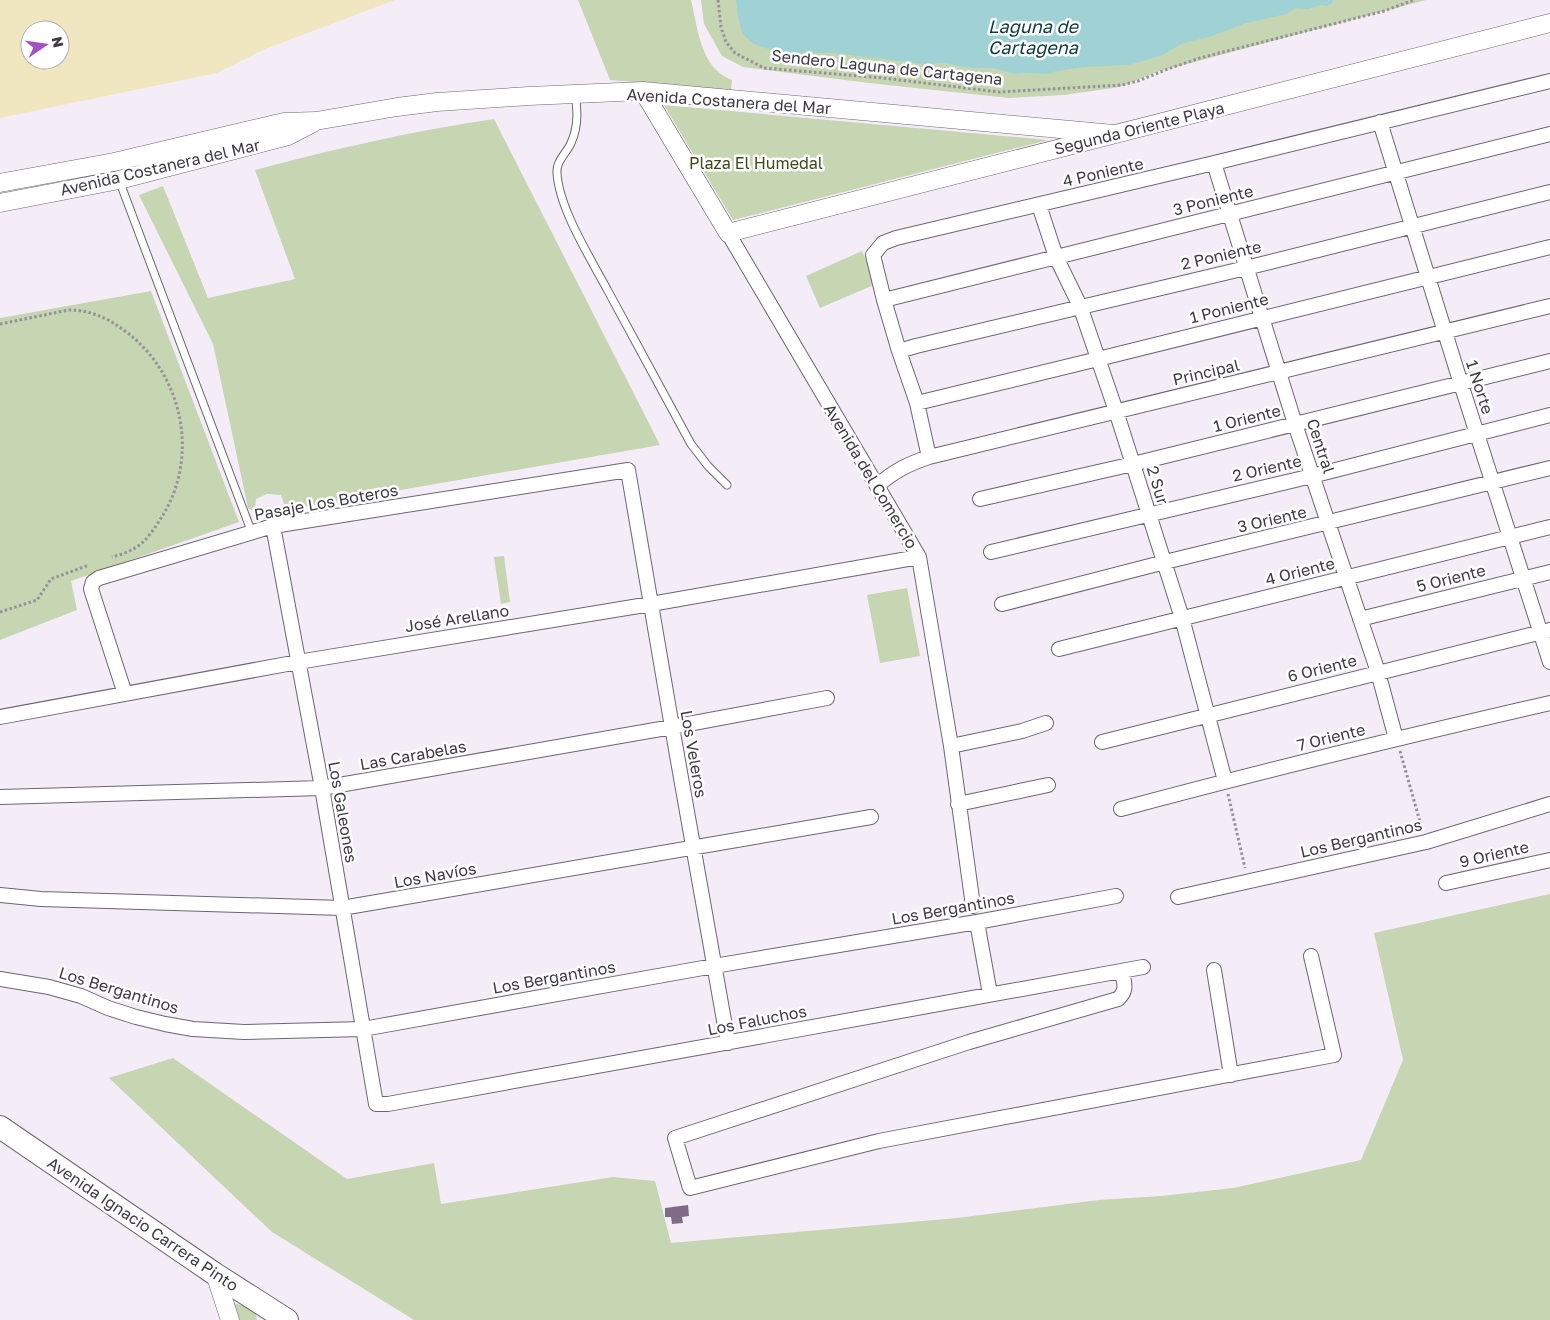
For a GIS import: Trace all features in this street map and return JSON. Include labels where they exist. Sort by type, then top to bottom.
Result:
[{"type":"main road","name":"Avenida Ignacio Carrera Pinto","points":[[0,1127],[215,1274],[287,1320]]},
{"type":"street","name":"Segunda Oriente Playa","points":[[728,233],[1550,23]]},
{"type":"street","name":"4 Poniente","points":[[929,457],[917,403],[899,351],[873,254],[883,243],[896,238],[1214,164],[1550,81]]},
{"type":"street","name":"Avenida Costanera del Mar","points":[[0,183],[114,162],[284,122],[316,122],[438,102],[529,96],[643,91],[1114,134]]},
{"type":"street","name":"Avenida del Comercio","points":[[643,91],[919,557],[950,746],[973,906]]},
{"type":"street","name":"Avenida Costanera del Mar","points":[[0,203],[119,180],[288,136],[316,122]]},
{"type":"street","name":"1 Norte","points":[[1380,122],[1476,434],[1523,578],[1545,631],[1550,662]]},
{"type":"street","name":"3 Poniente","points":[[884,300],[1550,134]]},
{"type":"street","name":"Central","points":[[1214,164],[1295,424],[1378,672],[1396,739]]},
{"type":"street","name":"2 Poniente","points":[[899,351],[1080,306],[1246,268],[1550,192]]},
{"type":"street","name":"2 Sur","points":[[1039,205],[1056,258],[1080,306],[1165,562],[1182,618],[1225,781]]},
{"type":"street","name":"1 Poniente","points":[[917,403],[1550,247]]},
{"type":"street","name":"Principal","points":[[877,486],[906,465],[929,457],[1550,306]]},
{"type":"street","name":"1 Oriente","points":[[980,499],[1133,464],[1550,361]]},
{"type":"street","name":"2 Oriente","points":[[991,552],[1312,476],[1550,415]]},
{"type":"street","name":"3 Oriente","points":[[1002,604],[1165,562],[1550,468]]},
{"type":"street","name":"Pasaje Los Boteros","points":[[125,694],[91,590],[93,582],[100,578],[273,526],[628,470]]},
{"type":"street","name":"Los Veleros","points":[[628,470],[728,1043]]},
{"type":"street","name":"Los Galeones","points":[[273,526],[322,788],[376,1104]]},
{"type":"street","name":"4 Oriente","points":[[1059,649],[1550,527]]},
{"type":"street","name":"José Arellano","points":[[0,717],[298,662],[652,604],[919,557]]},
{"type":"street","name":"5 Oriente","points":[[1360,619],[1550,572]]},
{"type":"street","name":"6 Oriente","points":[[1102,742],[1545,631]]},
{"type":"street","name":"Las Carabelas","points":[[0,797],[322,788],[827,698]]},
{"type":"street","name":"7 Oriente","points":[[1121,809],[1225,781],[1550,703]]},
{"type":"street","points":[[950,746],[1022,731],[1046,722]]},
{"type":"street","points":[[958,804],[1048,785]]},
{"type":"street","name":"Los Bergantinos","points":[[1178,897],[1426,842],[1550,804]]},
{"type":"street","name":"Los Navíos","points":[[0,895],[51,900],[342,908],[871,818]]},
{"type":"street","name":"9 Oriente","points":[[1446,883],[1550,860]]},
{"type":"street","name":"Los Bergantinos","points":[[0,979],[49,987],[82,996],[108,1008],[136,1017],[193,1029],[244,1032],[363,1029],[1116,896]]},
{"type":"street","points":[[977,922],[990,994]]},
{"type":"street","points":[[1122,971],[1125,988],[1124,994],[1118,999],[969,1042],[675,1138],[690,1188],[880,1141],[1334,1055],[1311,956]]},
{"type":"street","name":"Los Faluchos","points":[[376,1104],[388,1104],[1143,967]]},
{"type":"street","points":[[1214,970],[1230,1075]]},
{"type":"street","points":[[215,1274],[230,1320]]},
{"type":"lane","points":[[575,95],[577,109],[574,134],[571,144],[559,160],[556,171],[559,189],[565,206],[582,243],[691,444],[708,466],[728,485]]},
{"type":"lane","points":[[119,180],[252,533]]},
{"type":"path","name":"Sendero Laguna de Cartagena","points":[[718,0],[721,27],[726,42],[735,53],[764,68],[892,79],[999,92],[1122,85],[1200,58],[1384,11],[1414,0]]},
{"type":"path","points":[[0,324],[69,310],[80,310],[98,315],[120,327],[146,349],[156,362],[172,391],[179,416],[183,442],[179,476],[174,493],[158,523],[147,537],[134,549],[107,559]]},
{"type":"path","points":[[0,612],[37,600],[51,579],[98,562]]},
{"type":"path","points":[[1396,739],[1426,842]]},
{"type":"path","points":[[1225,781],[1248,881]]},
{"type":"green space","points":[[578,0],[691,0],[702,46],[713,66],[721,74],[732,80],[731,90],[610,80]]},
{"type":"green space","name":"Laguna de Cartagena","points":[[701,0],[1426,0],[1157,72],[1120,87],[1064,95],[1009,98],[743,67],[722,56],[704,24]]},
{"type":"green space","name":"Plaza El Humedal","points":[[664,105],[1048,140],[733,220]]},
{"type":"green space","points":[[494,119],[660,445],[286,510],[281,495],[267,494],[256,499],[255,512],[248,508],[213,344],[139,195],[163,186],[208,298],[295,279],[255,170],[374,141]]},
{"type":"green space","points":[[862,251],[876,284],[820,308],[806,276]]},
{"type":"green space","points":[[151,291],[239,522],[71,581],[77,610],[0,640],[0,318]]},
{"type":"green space","points":[[504,556],[510,602],[501,604],[494,557]]},
{"type":"green space","points":[[907,588],[920,656],[880,663],[867,595]]},
{"type":"green space","points":[[1550,894],[1550,1320],[414,1320],[272,1232],[109,1078],[173,1058],[347,1179],[434,1163],[441,1204],[613,1177],[655,1181],[671,1243],[957,1218],[1099,1200],[1161,1196],[1233,1188],[1361,1160],[1403,1060],[1374,933]]},
{"type":"green space","points":[[234,1303],[255,1309],[257,1320],[239,1320]]},
{"type":"sand","points":[[0,0],[395,0],[265,49],[217,73],[0,118]]},
{"type":"water","name":"Laguna de Cartagena","points":[[736,0],[1333,0],[1327,6],[1320,5],[1308,9],[1296,8],[1286,14],[1246,23],[1209,37],[1183,43],[1162,55],[1128,65],[1084,67],[1056,71],[1049,74],[1015,74],[994,68],[970,68],[944,63],[925,64],[832,53],[777,52],[754,44],[742,33]]},
{"type":"building","points":[[688,1205],[689,1216],[682,1217],[683,1223],[672,1224],[671,1217],[665,1217],[665,1208]]}]
